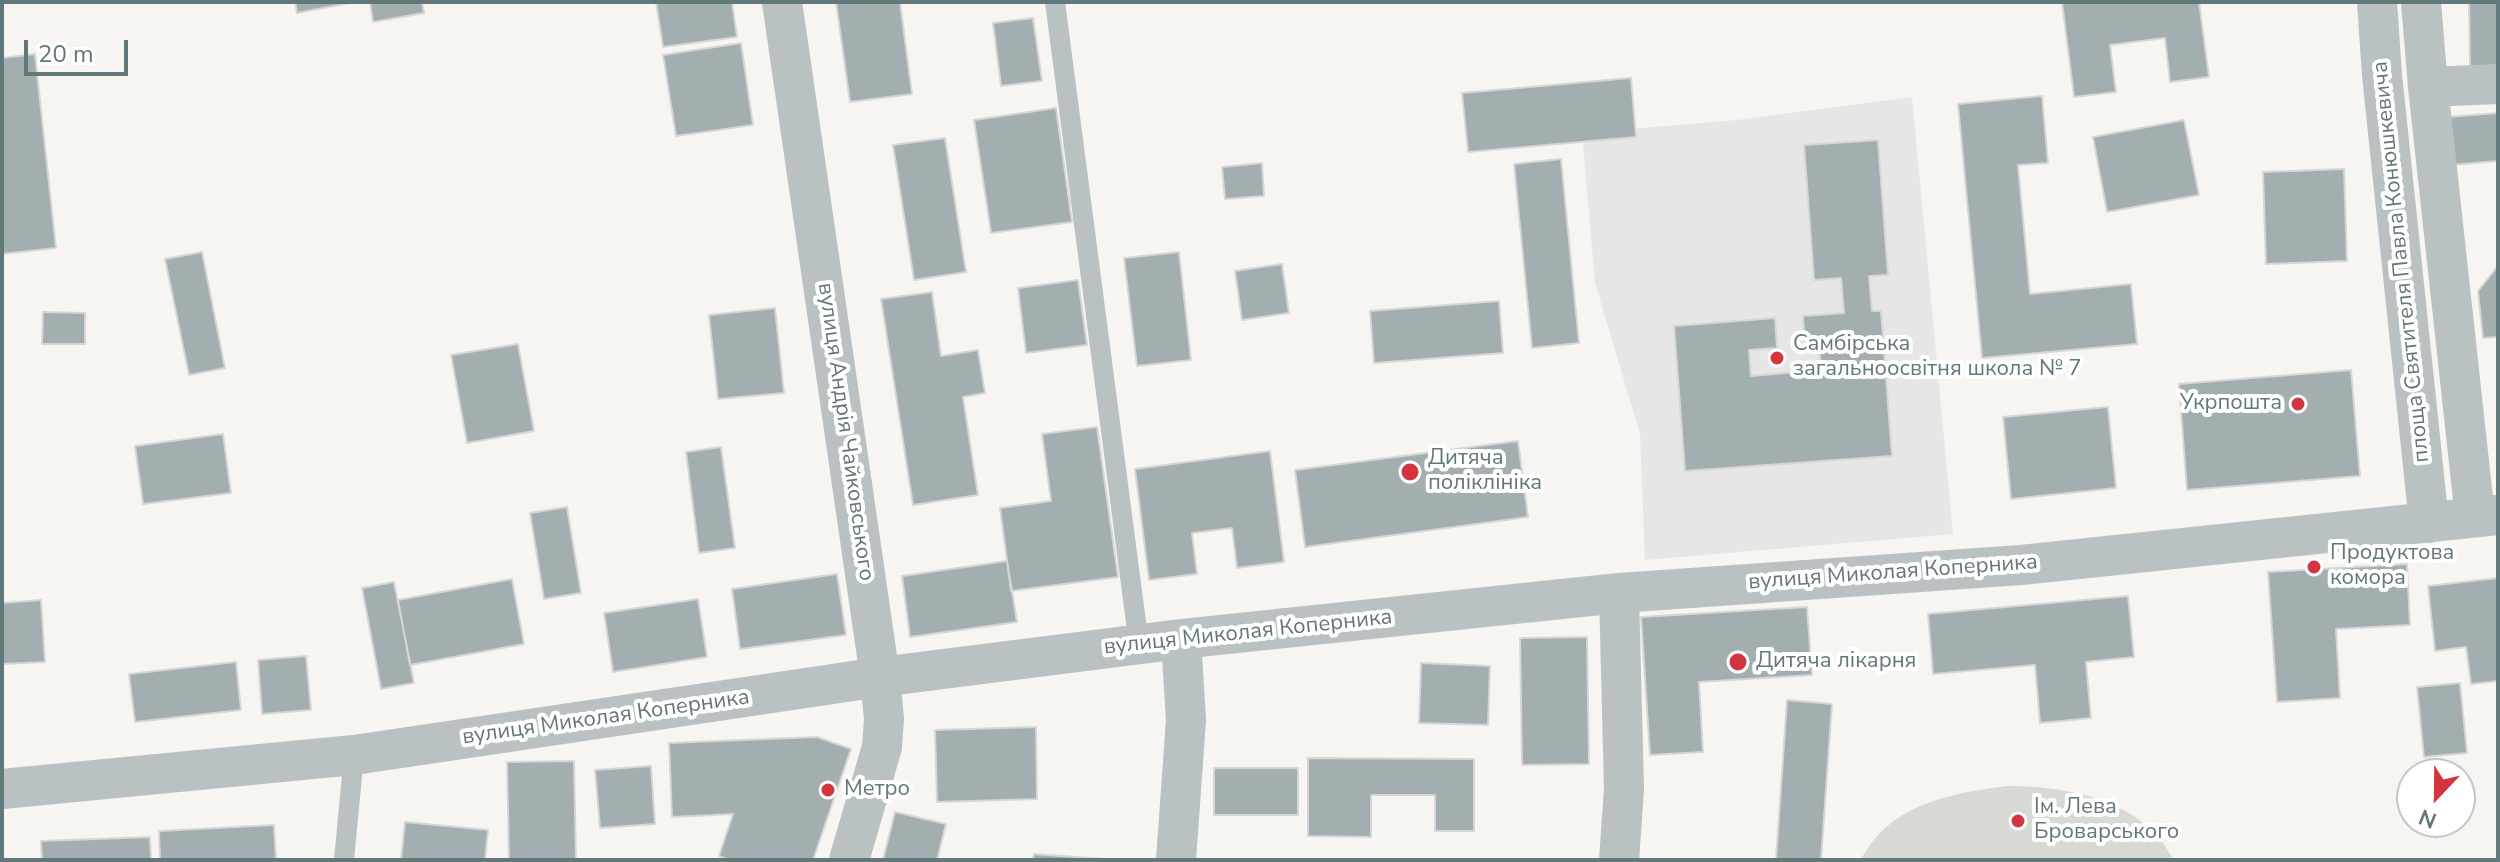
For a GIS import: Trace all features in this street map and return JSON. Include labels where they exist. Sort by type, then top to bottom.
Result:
[{"type":"street","name":"вулиця Андрія Чайковського","points":[[782,2],[884,719],[882,747],[849,860]]},
{"type":"street","name":"площа Святителя Павла Конюшкевича","points":[[2377,2],[2429,523]]},
{"type":"street","name":"площа Святителя Павла Конюшкевича","points":[[2421,2],[2428,87],[2486,516]]},
{"type":"street","points":[[2428,87],[2498,84]]},
{"type":"street","name":"вулиця Миколая Коперника","points":[[2,789],[354,755],[880,677],[1181,639],[1619,593],[2021,565],[2486,516]]},
{"type":"street","points":[[1619,593],[1624,789],[1619,860]]},
{"type":"street","points":[[1176,860],[1186,720],[1181,639]]},
{"type":"lane","points":[[1055,2],[1139,645]]},
{"type":"lane","points":[[344,860],[354,755]]},
{"type":"shaded area","name":"Самбірська загальноосвітня школа № 7","points":[[1912,97],[1953,534],[1645,560],[1640,434],[1595,283],[1582,133],[1737,120]]},
{"type":"shaded area","name":"Ім. Лева Броварського","points":[[2006,786],[2066,791],[2105,802],[2140,821],[2159,837],[2174,860],[1860,860],[1880,833],[1910,811],[1957,794]]},
{"type":"building","points":[[295,2],[355,2],[297,13]]},
{"type":"building","points":[[370,2],[422,2],[424,13],[373,22]]},
{"type":"building","points":[[656,2],[732,2],[737,37],[663,47]]},
{"type":"building","points":[[836,2],[900,2],[912,94],[850,102]]},
{"type":"building","points":[[2062,2],[2199,2],[2209,77],[2170,82],[2165,38],[2110,45],[2116,92],[2074,97]]},
{"type":"building","points":[[2469,2],[2498,2],[2498,68],[2470,69]]},
{"type":"building","points":[[1033,18],[1042,81],[1001,86],[993,23]]},
{"type":"building","points":[[741,43],[753,125],[676,136],[663,55]]},
{"type":"building","points":[[35,54],[56,248],[2,254],[2,58]]},
{"type":"building","points":[[1631,78],[1636,137],[1468,152],[1462,93]]},
{"type":"building","points":[[2042,96],[2048,163],[2018,165],[2030,294],[2131,284],[2137,344],[1982,358],[1958,104]]},
{"type":"building","points":[[1056,108],[1072,222],[991,233],[974,120]]},
{"type":"building","points":[[2498,113],[2498,161],[2451,165],[2448,117]]},
{"type":"building","points":[[2184,120],[2199,195],[2107,212],[2093,137]]},
{"type":"building","points":[[945,138],[966,272],[914,280],[893,145]]},
{"type":"building","points":[[1878,140],[1888,275],[1869,276],[1872,311],[1881,311],[1892,456],[1685,471],[1674,326],[1775,318],[1777,348],[1749,350],[1751,376],[1821,370],[1819,345],[1805,346],[1803,316],[1844,313],[1841,278],[1814,280],[1804,145]]},
{"type":"building","points":[[1561,159],[1579,343],[1532,348],[1514,164]]},
{"type":"building","points":[[1262,163],[1264,196],[1225,199],[1222,167]]},
{"type":"building","points":[[2344,169],[2347,261],[2266,264],[2263,172]]},
{"type":"building","points":[[202,252],[225,368],[189,375],[165,259]]},
{"type":"building","points":[[1179,252],[1191,360],[1137,366],[1124,258]]},
{"type":"building","points":[[1282,264],[1289,313],[1242,320],[1235,271]]},
{"type":"building","points":[[2498,266],[2498,337],[2483,338],[2478,291]]},
{"type":"building","points":[[1078,280],[1087,345],[1026,353],[1018,288]]},
{"type":"building","points":[[932,292],[941,356],[978,350],[985,393],[963,397],[978,495],[913,505],[881,299]]},
{"type":"building","points":[[1499,301],[1503,353],[1374,363],[1370,311]]},
{"type":"building","points":[[775,308],[784,393],[718,399],[709,315]]},
{"type":"building","points":[[43,312],[85,313],[85,344],[42,344]]},
{"type":"building","points":[[518,344],[534,431],[467,443],[451,355]]},
{"type":"building","points":[[2351,370],[2360,476],[2187,490],[2179,384]]},
{"type":"building","points":[[2108,407],[2116,488],[2011,499],[2003,417]]},
{"type":"building","points":[[1097,427],[1118,577],[1011,591],[1000,508],[1051,501],[1042,434]]},
{"type":"building","points":[[223,434],[231,493],[143,504],[135,446]]},
{"type":"building","points":[[1518,441],[1528,517],[1305,547],[1295,470]]},
{"type":"building","points":[[721,447],[735,548],[699,553],[686,452]]},
{"type":"building","points":[[1270,451],[1284,562],[1237,568],[1232,528],[1192,533],[1197,574],[1149,580],[1135,469]]},
{"type":"building","points":[[567,507],[581,593],[544,599],[530,513]]},
{"type":"building","points":[[1007,561],[1017,622],[910,637],[902,576]]},
{"type":"building","points":[[2407,564],[2410,625],[2336,629],[2340,698],[2277,702],[2268,572]]},
{"type":"building","points":[[837,574],[846,635],[740,649],[732,589]]},
{"type":"building","points":[[2498,578],[2498,681],[2471,684],[2466,647],[2435,651],[2428,586]]},
{"type":"building","points":[[512,579],[524,644],[410,665],[398,600]]},
{"type":"building","points":[[394,582],[414,683],[381,689],[362,588]]},
{"type":"building","points":[[2128,596],[2134,657],[2086,662],[2091,718],[2040,723],[2035,665],[1933,674],[1928,614]]},
{"type":"building","points":[[698,599],[707,657],[613,672],[604,613]]},
{"type":"building","points":[[41,600],[45,662],[2,664],[2,603]]},
{"type":"building","points":[[1807,607],[1812,675],[1699,682],[1703,752],[1650,755],[1641,617]]},
{"type":"building","points":[[1587,637],[1589,764],[1522,765],[1520,638]]},
{"type":"building","points":[[306,656],[311,710],[262,714],[258,660]]},
{"type":"building","points":[[236,662],[241,710],[135,722],[129,674]]},
{"type":"building","points":[[1421,663],[1490,666],[1488,725],[1419,723]]},
{"type":"building","points":[[2460,683],[2467,753],[2424,757],[2417,687]]},
{"type":"building","points":[[1787,700],[1832,704],[1821,860],[1776,860]]},
{"type":"building","points":[[1036,727],[1037,799],[937,802],[935,730]]},
{"type":"building","points":[[817,737],[851,749],[813,860],[730,860],[719,856],[733,814],[672,817],[669,743]]},
{"type":"building","points":[[1308,758],[1474,759],[1474,831],[1435,831],[1435,795],[1371,795],[1371,837],[1308,836]]},
{"type":"building","points":[[574,761],[576,860],[509,860],[507,762]]},
{"type":"building","points":[[651,766],[655,824],[600,828],[595,770]]},
{"type":"building","points":[[1214,768],[1298,768],[1298,815],[1214,815]]},
{"type":"building","points":[[895,812],[946,824],[937,860],[883,860]]},
{"type":"building","points":[[405,822],[488,830],[485,860],[401,860]]},
{"type":"building","points":[[274,825],[276,860],[160,860],[159,831]]},
{"type":"building","points":[[150,837],[151,860],[42,860],[41,841]]},
{"type":"building","points":[[1034,854],[1119,860],[1033,860]]},
{"type":"place","name":"Самбірська загальноосвітня школа № 7","points":[[1777,358]]},
{"type":"place","name":"Укрпошта","points":[[2298,404]]},
{"type":"place","name":"Дитяча поліклініка","points":[[1410,472]]},
{"type":"place","name":"Продуктова комора","points":[[2314,567]]},
{"type":"place","name":"Дитяча лікарня","points":[[1738,662]]},
{"type":"place","name":"Метро","points":[[828,790]]},
{"type":"place","name":"Ім. Лева Броварського","points":[[2018,821]]}]
